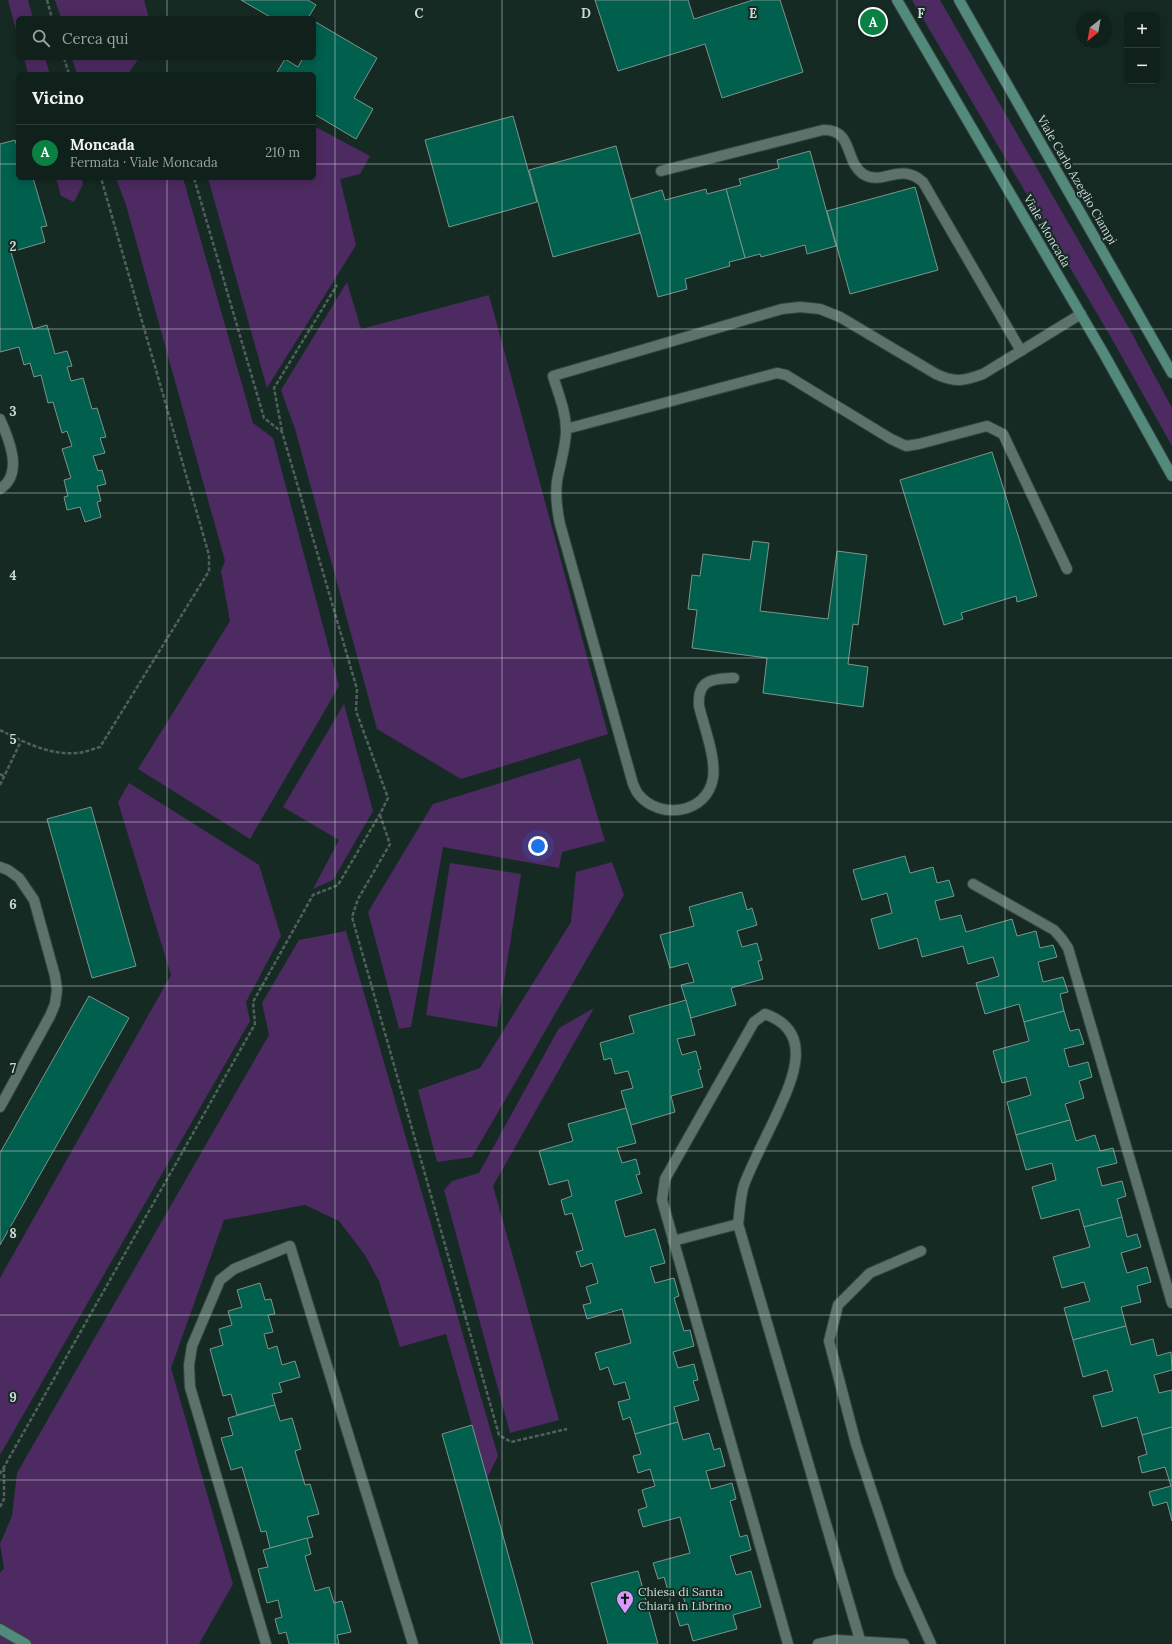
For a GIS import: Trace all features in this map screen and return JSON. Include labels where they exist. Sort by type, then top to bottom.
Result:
[{"type":"main road","name":"Viale Moncada","points":[[897,0],[1081,314],[1172,476]]},
{"type":"main road","name":"Viale Carlo Azeglio Ciampi","points":[[959,0],[1172,373]]},
{"type":"main road","points":[[0,1629],[26,1644]]},
{"type":"lane","points":[[661,171],[823,130],[836,132],[844,140],[862,173],[870,177],[877,178],[903,172],[911,174],[923,182],[1021,351]]},
{"type":"lane","points":[[734,678],[714,679],[706,683],[700,690],[698,698],[699,706],[713,766],[711,783],[704,797],[696,804],[684,810],[672,811],[660,809],[648,803],[638,794],[633,784],[560,524],[557,509],[556,489],[566,428],[552,376],[782,309],[800,307],[820,309],[840,317],[936,374],[948,379],[959,381],[983,374],[1081,314]]},
{"type":"lane","points":[[566,428],[777,373],[786,375],[891,439],[906,446],[987,426],[1003,434],[1067,569]]},
{"type":"lane","points":[[0,419],[13,460],[13,473],[7,485],[0,489]]},
{"type":"lane","points":[[0,867],[19,878],[34,900],[55,976],[57,990],[55,1004],[50,1016],[0,1107]]},
{"type":"lane","points":[[973,884],[1054,930],[1068,948],[1172,1303]]},
{"type":"lane","points":[[788,1644],[662,1200],[665,1179],[754,1022],[765,1014],[777,1018],[788,1028],[795,1044],[796,1065],[789,1086],[744,1184],[738,1224],[860,1640]]},
{"type":"lane","points":[[673,1241],[738,1224]]},
{"type":"lane","points":[[266,1644],[190,1387],[189,1365],[192,1346],[220,1280],[234,1269],[290,1246],[413,1644]]},
{"type":"lane","points":[[921,1251],[870,1273],[838,1305],[829,1341],[856,1444],[899,1573],[931,1644]]},
{"type":"lane","points":[[818,1644],[836,1640],[860,1640],[904,1644]]},
{"type":"path","points":[[47,0],[51,16]]},
{"type":"path","points":[[65,60],[68,72]]},
{"type":"path","points":[[0,730],[32,746],[51,751],[77,753],[100,747],[209,571],[209,555],[102,180]]},
{"type":"path","points":[[195,180],[264,418],[282,432]]},
{"type":"path","points":[[0,1474],[256,1024],[253,1002],[313,895],[338,885],[388,798],[356,711],[357,689],[282,432],[274,388],[337,285]]},
{"type":"path","points":[[0,785],[22,741]]},
{"type":"path","points":[[0,774],[4,776]]},
{"type":"path","points":[[380,814],[390,844],[358,899],[352,917],[499,1435],[511,1442],[566,1428]]},
{"type":"path","points":[[0,1507],[4,1499],[4,1468]]},
{"type":"shaded area","points":[[8,0],[28,0],[32,16],[16,16],[16,30]]},
{"type":"shaded area","points":[[55,0],[144,0],[148,16],[60,16]]},
{"type":"shaded area","points":[[912,0],[940,0],[1130,330],[1172,408],[1172,446],[1112,339]]},
{"type":"shaded area","points":[[24,60],[46,60],[49,72],[28,72]]},
{"type":"shaded area","points":[[73,60],[138,60],[129,72],[76,72]]},
{"type":"shaded area","points":[[316,127],[370,156],[360,174],[340,179],[356,245],[267,388],[209,180],[316,180]]},
{"type":"shaded area","points":[[57,180],[82,180],[83,184],[74,202],[61,196]]},
{"type":"shaded area","points":[[117,180],[184,180],[253,423],[273,438],[339,686],[250,839],[138,769],[230,621],[221,571],[225,561],[126,205]]},
{"type":"shaded area","points":[[347,282],[361,329],[489,295],[608,734],[461,779],[377,729],[295,429],[281,390]]},
{"type":"shaded area","points":[[344,704],[373,811],[333,880],[313,889],[339,840],[283,807]]},
{"type":"shaded area","points":[[580,758],[605,841],[562,852],[559,868],[443,847],[411,1027],[399,1029],[368,912],[433,804]]},
{"type":"shaded area","points":[[129,783],[259,865],[281,936],[246,1002],[250,1021],[0,1455],[0,1278],[171,975],[118,802]]},
{"type":"shaded area","points":[[612,862],[624,895],[472,1157],[437,1162],[418,1090],[480,1068],[571,922],[576,872]]},
{"type":"shaded area","points":[[450,863],[521,874],[497,1027],[426,1015]]},
{"type":"shaded area","points":[[346,931],[498,1456],[487,1478],[446,1334],[400,1347],[379,1281],[365,1255],[339,1221],[305,1205],[224,1220],[171,1368],[233,1584],[199,1644],[0,1644],[0,1573],[4,1568],[0,1544],[12,1516],[17,1473],[269,1035],[262,1003],[299,940]]},
{"type":"shaded area","points":[[594,1008],[493,1186],[559,1420],[510,1433],[444,1190],[452,1181],[479,1173],[559,1028]]},
{"type":"building","points":[[241,0],[308,0],[316,5],[309,16],[269,16]]},
{"type":"building","points":[[595,0],[688,0],[694,19],[753,0],[780,0],[803,72],[722,98],[705,44],[618,71]]},
{"type":"building","points":[[316,22],[377,58],[354,98],[373,109],[356,139],[316,115],[316,72],[277,72],[284,60],[298,67],[302,60],[316,60]]},
{"type":"building","points":[[513,116],[537,202],[449,227],[425,140]]},
{"type":"building","points":[[15,140],[16,180],[34,180],[47,226],[41,227],[45,242],[11,252],[33,329],[47,325],[55,354],[67,351],[72,366],[67,367],[71,381],[83,378],[92,409],[97,408],[106,437],[100,438],[105,453],[93,456],[98,471],[102,470],[106,484],[97,486],[101,501],[97,502],[101,517],[85,522],[80,507],[67,510],[64,497],[68,496],[64,480],[71,478],[62,449],[72,446],[67,431],[62,433],[53,402],[48,403],[41,375],[34,377],[30,363],[24,365],[19,347],[0,352],[0,144]]},
{"type":"building","points":[[616,146],[640,233],[553,257],[529,170]]},
{"type":"building","points":[[810,151],[836,246],[807,254],[805,245],[761,257],[760,254],[745,258],[726,189],[741,185],[739,179],[779,168],[777,160]]},
{"type":"building","points":[[915,187],[938,270],[850,294],[827,211]]},
{"type":"building","points":[[706,189],[707,194],[726,189],[745,258],[729,262],[730,266],[685,279],[687,289],[658,297],[631,199],[662,190],[665,200]]},
{"type":"building","points":[[992,452],[1037,596],[1017,602],[1016,596],[961,613],[963,619],[944,625],[900,480]]},
{"type":"building","points":[[753,541],[769,543],[760,611],[828,619],[837,551],[867,555],[858,625],[853,624],[848,664],[868,667],[863,707],[763,693],[767,658],[692,648],[697,610],[688,609],[692,575],[700,576],[703,554],[750,560]]},
{"type":"building","points":[[91,807],[136,966],[92,978],[47,819]]},
{"type":"building","points":[[905,856],[910,873],[933,867],[937,883],[949,880],[954,896],[935,901],[940,920],[961,915],[966,932],[1012,919],[1017,936],[1036,931],[1040,948],[1053,945],[1057,957],[1038,962],[1043,982],[1063,977],[1068,992],[1060,994],[1064,1011],[1024,1022],[1019,1004],[985,1014],[976,983],[999,976],[993,957],[968,964],[963,946],[922,957],[917,938],[879,949],[871,919],[892,913],[887,893],[862,900],[853,870]]},
{"type":"building","points":[[742,892],[747,910],[752,908],[757,925],[737,931],[742,947],[757,943],[762,960],[758,961],[763,979],[731,988],[736,1005],[691,1018],[681,985],[694,982],[688,963],[670,968],[660,935],[694,926],[689,907]]},
{"type":"building","points":[[89,996],[129,1018],[0,1245],[0,1153]]},
{"type":"building","points":[[686,1000],[695,1035],[677,1039],[682,1055],[696,1051],[701,1069],[698,1070],[703,1087],[671,1096],[675,1112],[631,1125],[621,1091],[633,1088],[628,1071],[615,1074],[611,1058],[604,1060],[600,1043],[634,1033],[629,1016]]},
{"type":"building","points":[[1064,1011],[1070,1031],[1079,1029],[1084,1044],[1064,1049],[1069,1067],[1088,1062],[1092,1077],[1079,1081],[1084,1098],[1065,1104],[1070,1120],[1016,1135],[1007,1102],[1031,1095],[1026,1077],[1002,1083],[993,1051],[1029,1041],[1024,1022]]},
{"type":"building","points":[[626,1108],[636,1143],[617,1148],[622,1163],[636,1159],[640,1174],[636,1175],[642,1193],[615,1201],[625,1237],[655,1229],[665,1263],[650,1267],[655,1283],[674,1278],[679,1296],[674,1298],[684,1331],[690,1330],[694,1346],[673,1352],[678,1368],[694,1364],[698,1380],[693,1381],[699,1400],[674,1407],[678,1422],[635,1434],[630,1417],[623,1420],[618,1402],[630,1399],[625,1382],[614,1385],[608,1367],[600,1370],[595,1353],[631,1343],[622,1309],[587,1319],[583,1305],[591,1303],[586,1287],[598,1283],[592,1263],[581,1267],[576,1252],[583,1250],[572,1213],[565,1215],[561,1200],[572,1196],[568,1180],[549,1185],[539,1151],[573,1141],[568,1124]]},
{"type":"building","points":[[1070,1120],[1076,1141],[1095,1135],[1100,1151],[1113,1148],[1117,1163],[1097,1168],[1102,1186],[1122,1181],[1126,1196],[1117,1199],[1122,1217],[1084,1227],[1079,1209],[1041,1219],[1032,1187],[1056,1180],[1052,1163],[1026,1170],[1016,1135]]},
{"type":"building","points":[[1122,1217],[1127,1237],[1137,1234],[1141,1247],[1121,1253],[1127,1273],[1147,1267],[1151,1282],[1137,1286],[1141,1302],[1121,1307],[1126,1326],[1073,1340],[1064,1308],[1090,1301],[1084,1282],[1062,1288],[1053,1257],[1090,1247],[1084,1227]]},
{"type":"building","points":[[260,1283],[265,1300],[271,1299],[275,1314],[268,1315],[273,1332],[264,1334],[268,1349],[277,1346],[282,1365],[295,1361],[300,1377],[279,1383],[282,1392],[272,1394],[275,1405],[237,1415],[231,1394],[223,1396],[210,1349],[223,1345],[219,1329],[232,1325],[228,1311],[242,1307],[237,1290]]},
{"type":"building","points":[[1126,1326],[1131,1345],[1153,1339],[1157,1356],[1171,1352],[1172,1370],[1154,1375],[1159,1393],[1172,1390],[1172,1427],[1142,1435],[1137,1417],[1102,1427],[1093,1396],[1113,1391],[1107,1370],[1083,1377],[1073,1340]]},
{"type":"building","points":[[275,1405],[280,1421],[292,1418],[301,1449],[295,1451],[305,1485],[310,1484],[319,1514],[307,1517],[313,1537],[270,1548],[266,1531],[261,1532],[242,1467],[231,1470],[221,1438],[233,1435],[228,1418]]},
{"type":"building","points":[[678,1422],[683,1440],[709,1433],[714,1450],[720,1448],[725,1466],[706,1471],[711,1489],[732,1483],[736,1499],[730,1501],[740,1537],[747,1535],[751,1550],[730,1556],[736,1575],[751,1571],[761,1607],[733,1615],[737,1629],[693,1641],[688,1624],[680,1626],[675,1610],[686,1607],[682,1591],[669,1594],[664,1577],[658,1579],[653,1563],[690,1553],[680,1517],[643,1527],[638,1510],[647,1507],[642,1490],[655,1486],[650,1469],[638,1473],[633,1456],[641,1454],[635,1434]]},
{"type":"building","points":[[472,1425],[533,1644],[501,1644],[442,1434]]},
{"type":"building","points":[[1172,1427],[1172,1521],[1167,1502],[1153,1506],[1149,1492],[1171,1486],[1165,1467],[1142,1473],[1138,1457],[1147,1454],[1142,1435]]},
{"type":"building","points":[[307,1538],[311,1554],[305,1556],[315,1591],[329,1587],[334,1603],[342,1601],[351,1632],[337,1635],[339,1644],[289,1644],[286,1632],[279,1634],[275,1619],[282,1617],[278,1600],[267,1603],[258,1569],[268,1567],[263,1550]]},
{"type":"building","name":"Chiesa di Santa Chiara in Librino","points":[[638,1571],[658,1644],[608,1644],[591,1583]]},
{"type":"place","name":"Moncada","points":[[873,22]]},
{"type":"place","name":"Chiesa di Santa Chiara in Librino","points":[[625,1614]]}]
